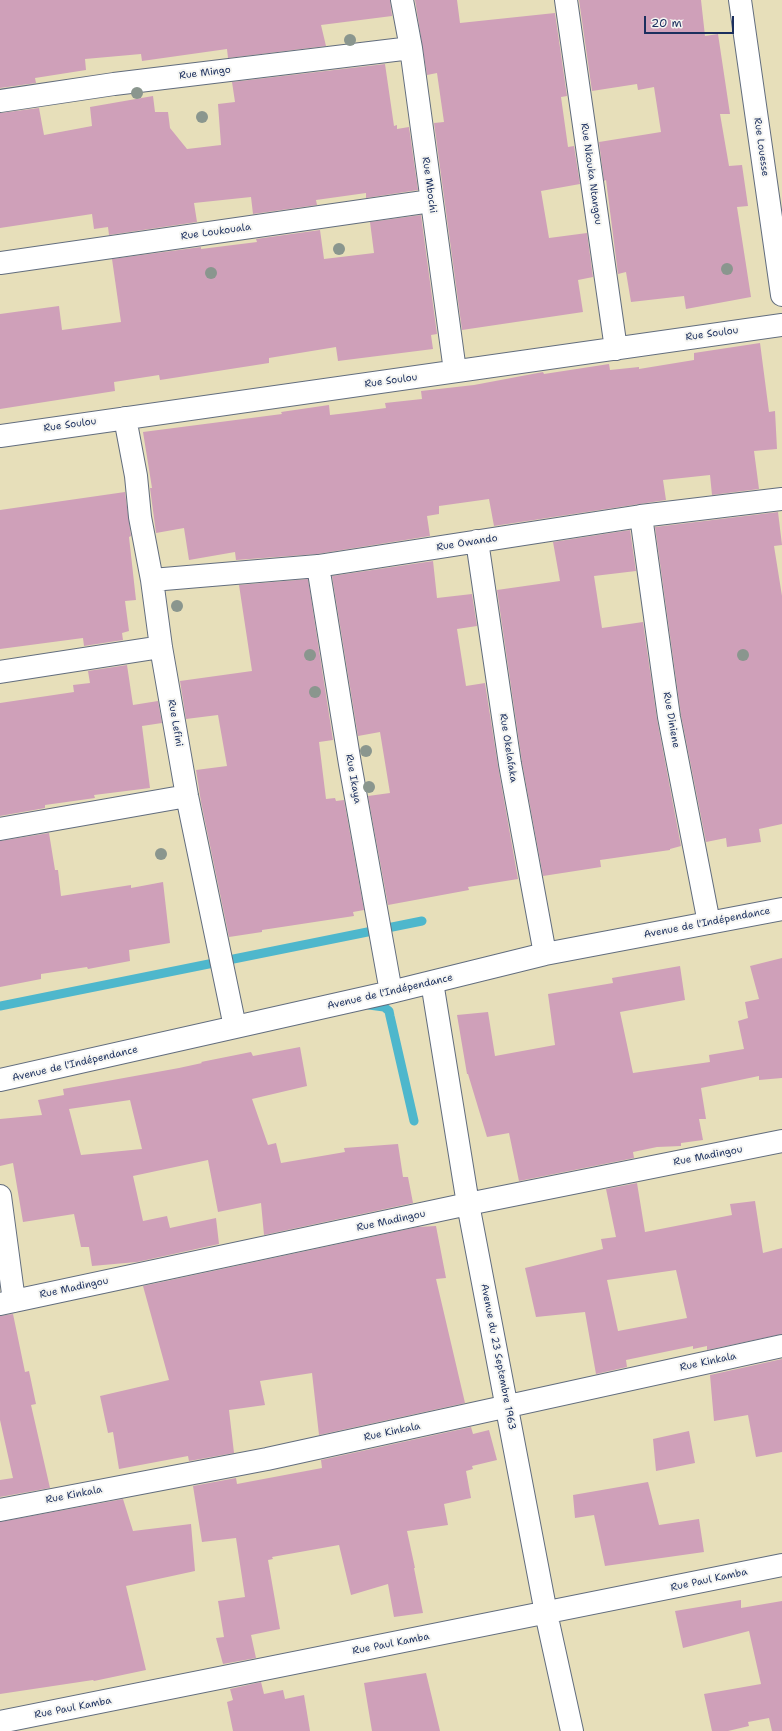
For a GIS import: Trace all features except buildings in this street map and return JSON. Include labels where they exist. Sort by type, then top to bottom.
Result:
[{"type":"street","name":"Rue Mbochi","points":[[402,0],[411,48],[455,371]]},
{"type":"street","name":"Rue Nkouka Ntangou","points":[[566,0],[616,349]]},
{"type":"street","name":"Rue Louesse","points":[[740,0],[782,295]]},
{"type":"street","name":"Rue Mingo","points":[[0,101],[114,84],[411,48]]},
{"type":"street","name":"Rue Loukouala","points":[[0,263],[431,201]]},
{"type":"street","name":"Rue Soulou","points":[[0,436],[782,325]]},
{"type":"street","name":"Rue Lefini","points":[[125,418],[136,476],[140,517],[152,580],[161,647],[187,796],[235,1027]]},
{"type":"street","name":"Rue Owando","points":[[152,580],[318,566],[641,516],[782,498]]},
{"type":"street","name":"Rue Diniene","points":[[641,516],[669,717],[710,923]]},
{"type":"street","name":"Rue Okelafaka","points":[[477,541],[510,764],[545,954]]},
{"type":"street","name":"Rue Ikaya","points":[[318,566],[350,764],[391,992]]},
{"type":"street","points":[[0,672],[161,647]]},
{"type":"street","points":[[0,829],[187,796]]},
{"type":"street","name":"Avenue de l'Indépendance","points":[[0,1080],[391,992],[545,954],[782,909]]},
{"type":"street","name":"Avenue du 23 Septembre 1963","points":[[432,982],[468,1204],[546,1613],[572,1731]]},
{"type":"street","name":"Rue Madingou","points":[[7,1302],[468,1204],[782,1141]]},
{"type":"street","points":[[0,1196],[7,1302]]},
{"type":"street","name":"Rue Kinkala","points":[[0,1510],[267,1459],[782,1346]]},
{"type":"street","name":"Rue Paul Kamba","points":[[0,1722],[782,1565]]},
{"type":"waterway","points":[[0,1006],[422,921]]},
{"type":"waterway","points":[[369,1005],[384,1007],[389,1011],[414,1121]]}]
